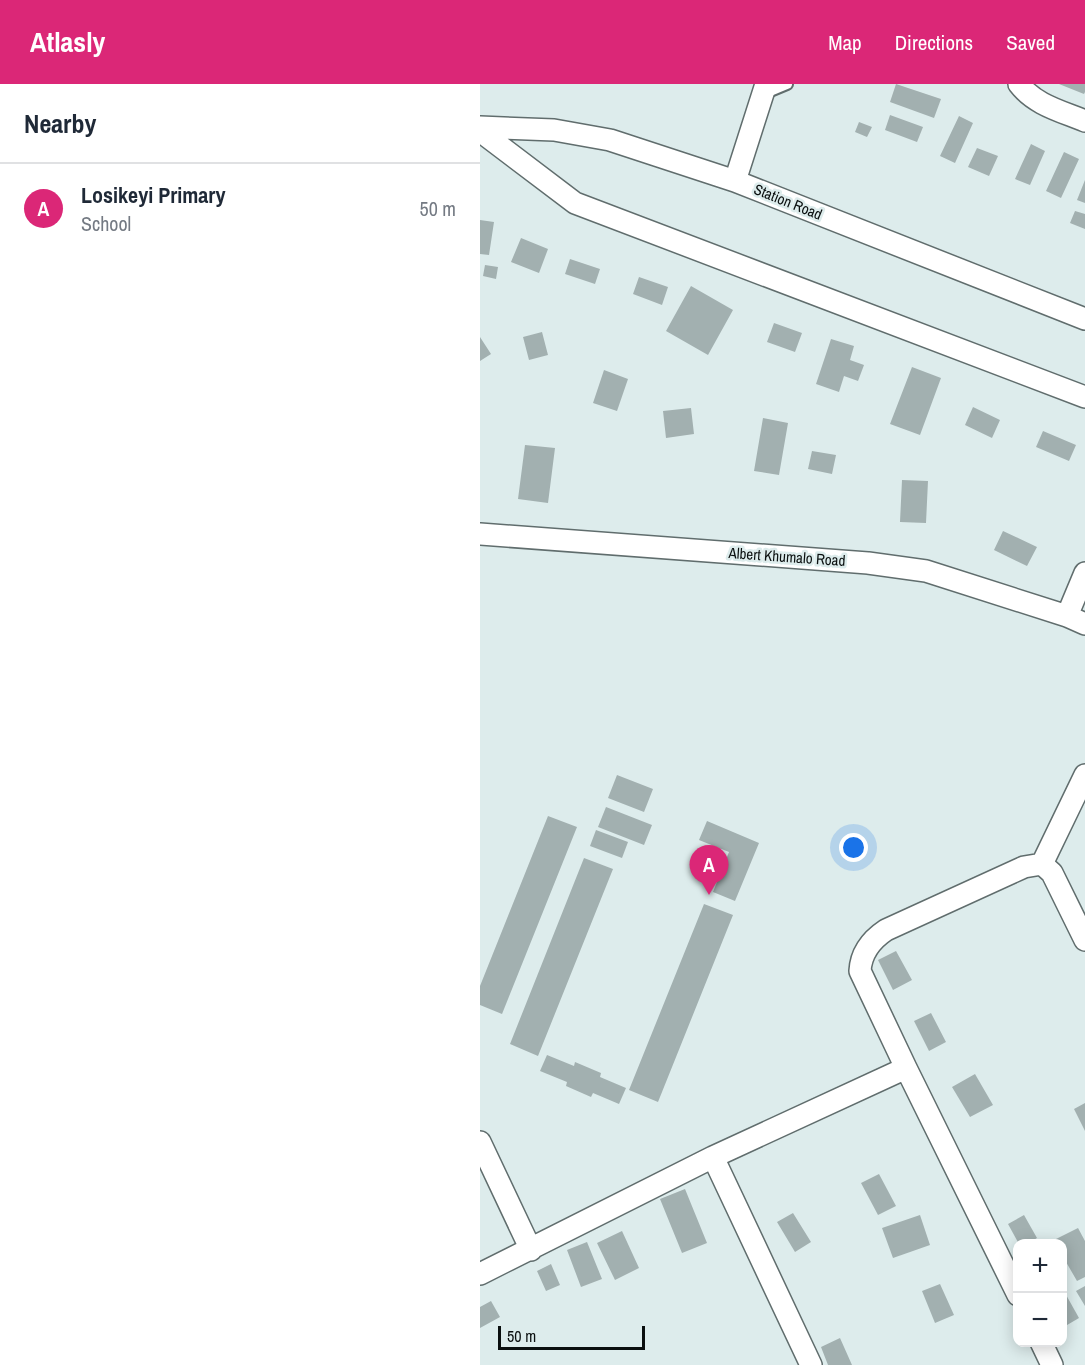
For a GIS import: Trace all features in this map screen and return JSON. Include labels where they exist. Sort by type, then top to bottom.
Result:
[{"type":"street","points":[[1019,84],[1032,98],[1046,106],[1085,121]]},
{"type":"street","points":[[735,181],[764,89]]},
{"type":"street","points":[[480,129],[575,202],[1085,397]]},
{"type":"street","name":"Station Road","points":[[480,129],[554,130],[610,140],[735,181],[1085,319]]},
{"type":"street","name":"Albert Khumalo Road","points":[[480,534],[868,562],[926,572],[1076,620]]},
{"type":"street","points":[[1076,620],[1085,573]]},
{"type":"street","points":[[1042,864],[1085,775]]},
{"type":"street","points":[[1042,864],[1052,873],[1085,940]]},
{"type":"street","points":[[1016,1293],[906,1068],[860,971],[860,966],[870,943],[886,930],[1024,867],[1042,864]]},
{"type":"street","points":[[480,1274],[713,1157],[906,1068]]},
{"type":"street","points":[[480,1142],[531,1250]]},
{"type":"street","points":[[713,1157],[804,1363]]},
{"type":"street","points":[[1043,1347],[1052,1365]]},
{"type":"lane","points":[[764,89],[787,84]]},
{"type":"building","points":[[896,84],[941,99],[934,118],[890,102]]},
{"type":"building","points":[[1059,84],[1085,84],[1085,92],[1084,94]]},
{"type":"building","points":[[890,115],[923,127],[917,142],[885,130]]},
{"type":"building","points":[[959,116],[973,123],[955,163],[940,156]]},
{"type":"building","points":[[859,122],[872,127],[867,137],[855,132]]},
{"type":"building","points":[[1031,144],[1045,151],[1030,185],[1015,179]]},
{"type":"building","points":[[977,148],[998,156],[989,176],[968,167]]},
{"type":"building","points":[[1064,152],[1079,159],[1061,198],[1046,191]]},
{"type":"building","points":[[1085,180],[1085,203],[1077,200]]},
{"type":"building","points":[[1075,211],[1085,214],[1085,229],[1070,223]]},
{"type":"building","points":[[480,220],[494,222],[489,255],[480,254]]},
{"type":"building","points":[[521,238],[548,249],[539,273],[511,262]]},
{"type":"building","points":[[570,259],[600,269],[595,284],[565,274]]},
{"type":"building","points":[[485,265],[498,267],[496,279],[483,276]]},
{"type":"building","points":[[639,277],[668,287],[662,305],[633,294]]},
{"type":"building","points":[[691,286],[733,310],[708,355],[666,331]]},
{"type":"building","points":[[774,323],[802,333],[795,352],[767,342]]},
{"type":"building","points":[[542,332],[548,355],[529,360],[523,337]]},
{"type":"building","points":[[480,337],[491,354],[480,361]]},
{"type":"building","points":[[831,339],[854,346],[850,360],[864,365],[858,381],[844,376],[839,392],[816,384]]},
{"type":"building","points":[[912,367],[941,378],[920,435],[890,424]]},
{"type":"building","points":[[604,370],[628,379],[617,411],[593,403]]},
{"type":"building","points":[[973,407],[1000,420],[992,438],[965,425]]},
{"type":"building","points":[[691,408],[694,434],[666,438],[663,411]]},
{"type":"building","points":[[763,418],[788,423],[779,475],[754,471]]},
{"type":"building","points":[[1043,431],[1076,445],[1069,461],[1036,447]]},
{"type":"building","points":[[525,445],[555,448],[548,503],[518,499]]},
{"type":"building","points":[[812,451],[836,455],[832,474],[808,469]]},
{"type":"building","points":[[902,480],[928,481],[926,523],[900,522]]},
{"type":"building","points":[[1003,531],[1037,547],[1027,566],[994,550]]},
{"type":"building","points":[[617,775],[653,789],[644,812],[608,798]]},
{"type":"building","points":[[606,807],[652,825],[644,845],[598,827]]},
{"type":"building","points":[[548,816],[577,827],[502,1014],[480,1005],[480,986]]},
{"type":"building","points":[[707,821],[759,843],[735,901],[713,892],[729,852],[699,840]]},
{"type":"building","points":[[596,830],[628,842],[622,858],[590,846]]},
{"type":"building","points":[[584,858],[613,869],[538,1056],[510,1044]]},
{"type":"building","points":[[704,904],[733,915],[658,1102],[629,1090]]},
{"type":"building","points":[[896,951],[912,980],[893,990],[878,960]]},
{"type":"building","points":[[931,1013],[946,1042],[929,1051],[914,1021]]},
{"type":"building","points":[[547,1055],[574,1066],[575,1062],[601,1073],[600,1077],[626,1088],[619,1104],[593,1093],[591,1097],[566,1086],[567,1082],[540,1071]]},
{"type":"building","points":[[975,1074],[993,1105],[970,1117],[952,1087]]},
{"type":"building","points":[[1085,1103],[1085,1131],[1074,1109]]},
{"type":"building","points":[[879,1174],[896,1206],[878,1215],[861,1183]]},
{"type":"building","points":[[685,1189],[707,1243],[682,1253],[660,1199]]},
{"type":"building","points":[[793,1213],[811,1242],[795,1252],[777,1222]]},
{"type":"building","points":[[920,1215],[930,1245],[893,1258],[882,1228]]},
{"type":"building","points":[[1024,1215],[1037,1238],[1016,1239],[1008,1224]]},
{"type":"building","points":[[1078,1228],[1085,1241],[1085,1277],[1077,1281],[1067,1264],[1067,1239],[1056,1239]]},
{"type":"building","points":[[622,1231],[639,1268],[615,1280],[597,1243]]},
{"type":"building","points":[[587,1242],[602,1279],[581,1287],[567,1250]]},
{"type":"building","points":[[551,1264],[560,1285],[546,1291],[537,1271]]},
{"type":"building","points":[[940,1284],[954,1315],[935,1323],[922,1291]]},
{"type":"building","points":[[1085,1286],[1085,1306],[1076,1291]]},
{"type":"building","points":[[1067,1297],[1079,1318],[1067,1325]]},
{"type":"building","points":[[491,1301],[500,1317],[480,1328],[480,1307]]},
{"type":"building","points":[[840,1338],[852,1365],[828,1365],[821,1347]]},
{"type":"place","name":"Losikeyi Primary","points":[[709,895]]}]
